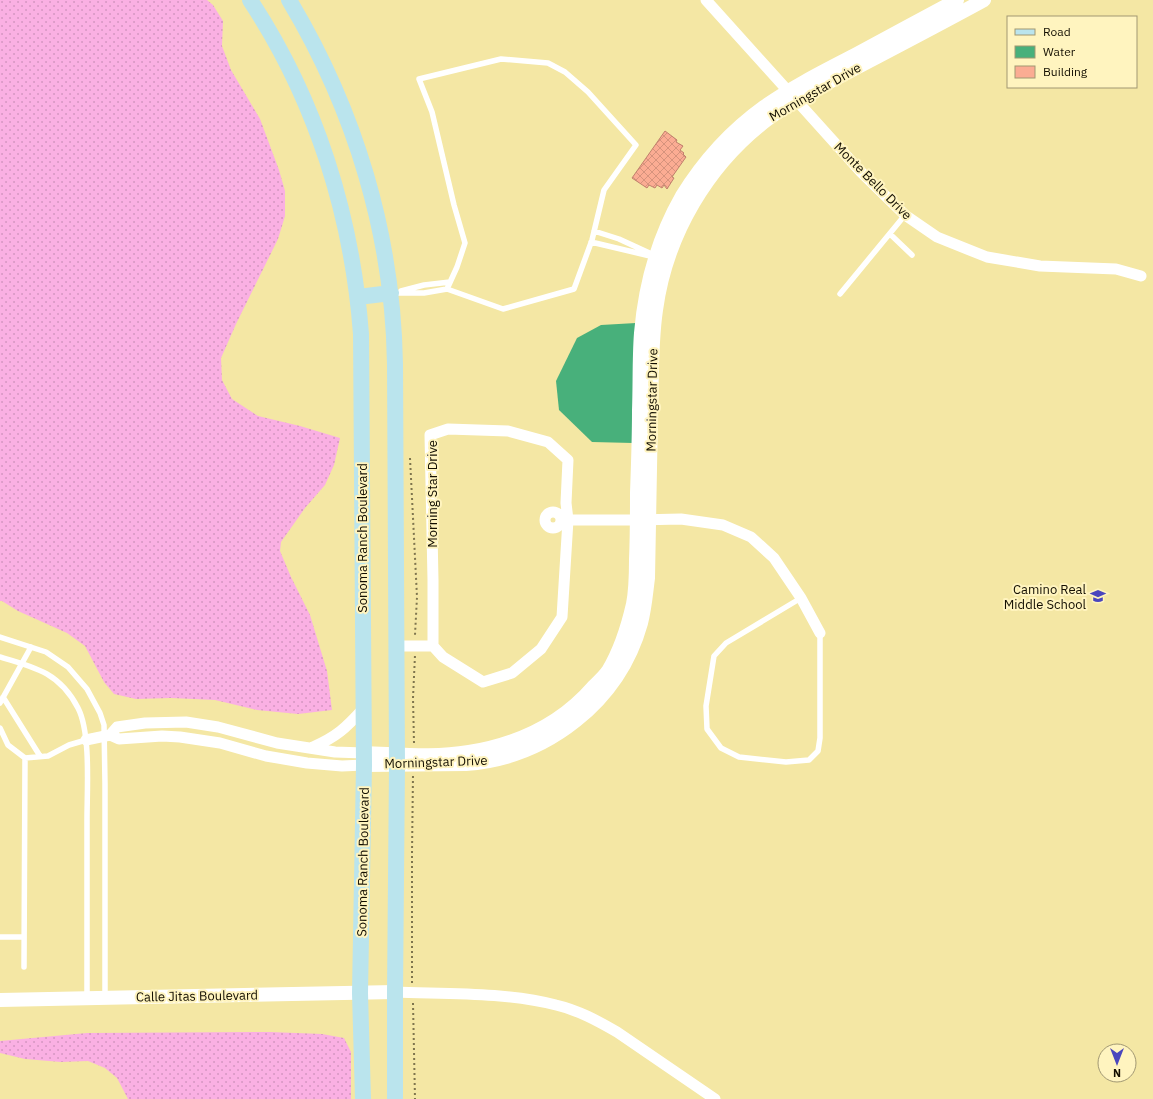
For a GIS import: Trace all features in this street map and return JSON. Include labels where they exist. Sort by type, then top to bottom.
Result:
[{"type":"main road","name":"Sonoma Ranch Boulevard","points":[[250,0],[287,64],[320,138],[343,214],[352,254],[358,297],[361,334],[364,759],[360,992],[363,1099]]},
{"type":"main road","points":[[289,0],[327,71],[351,127],[374,204],[391,293],[394,344],[397,759],[395,1099]]},
{"type":"main road","points":[[358,297],[391,293]]},
{"type":"street","name":"Monte Bello Drive","points":[[706,0],[861,172],[904,215],[936,237],[987,257],[1040,266],[1116,269],[1141,276]]},
{"type":"street","name":"Morningstar Drive","points":[[364,759],[397,759],[472,763],[506,757],[548,740],[580,718],[612,683],[629,653],[641,622],[648,578],[643,520],[654,329],[662,258],[677,235],[695,200],[719,166],[744,139],[781,110],[794,96],[957,0]]},
{"type":"street","name":"Morningstar Drive","points":[[794,96],[984,0]]},
{"type":"street","name":"Morning Star Drive","points":[[433,646],[430,435],[448,430],[508,431],[548,442],[568,460],[565,520]]},
{"type":"street","points":[[396,646],[433,646],[443,657],[483,682],[512,673],[541,649],[562,617],[565,520],[681,519],[723,525],[751,537],[774,558],[801,598],[820,633]]},
{"type":"street","points":[[313,747],[326,742],[340,733],[363,709]]},
{"type":"street","points":[[86,740],[107,735],[117,727],[145,723],[186,722],[218,726],[271,741],[313,747],[364,759]]},
{"type":"street","points":[[107,735],[119,740],[162,736],[180,737],[220,743],[266,756],[342,766],[364,759]]},
{"type":"street","points":[[395,992],[498,996],[544,1002],[571,1009],[602,1023],[617,1032],[715,1099]]},
{"type":"street","name":"Calle Jitas Boulevard","points":[[0,1000],[395,992]]},
{"type":"lane","points":[[391,293],[424,293],[447,289],[503,309],[574,289],[591,242],[604,190],[636,145],[588,92],[565,72],[548,63],[501,59],[419,79],[432,112],[454,205],[465,243],[447,289]]},
{"type":"lane","points":[[840,294],[904,215]]},
{"type":"lane","points":[[594,231],[619,239],[662,258]]},
{"type":"lane","points":[[890,234],[912,255]]},
{"type":"lane","points":[[591,242],[662,258]]},
{"type":"lane","points":[[391,293],[424,285],[450,282]]},
{"type":"lane","points":[[801,598],[726,643],[714,656],[706,706],[707,729],[721,748],[740,757],[786,762],[809,760],[818,751],[820,738],[820,633]]},
{"type":"lane","points":[[0,637],[46,652],[57,658],[68,667],[87,689],[100,713],[107,735],[105,784],[105,999]]},
{"type":"lane","points":[[0,703],[31,647]]},
{"type":"lane","points":[[0,657],[48,674],[68,693],[78,708],[84,725],[86,740],[87,999]]},
{"type":"lane","points":[[3,697],[40,756]]},
{"type":"lane","points":[[0,728],[8,744],[25,758],[48,756],[70,745],[86,740]]},
{"type":"lane","points":[[266,756],[271,741]]},
{"type":"lane","points":[[24,967],[25,758]]},
{"type":"lane","points":[[0,937],[24,937]]},
{"type":"shaded area","points":[[0,0],[207,0],[213,5],[223,21],[222,46],[231,70],[260,119],[279,170],[285,191],[285,216],[278,239],[221,358],[222,380],[232,399],[258,416],[300,426],[340,438],[334,465],[325,485],[305,508],[281,542],[280,551],[310,615],[327,671],[332,710],[298,714],[257,710],[215,700],[171,698],[136,699],[114,694],[104,682],[85,646],[67,633],[18,611],[0,601]]},
{"type":"shaded area","points":[[270,1032],[322,1034],[344,1038],[351,1052],[351,1099],[128,1099],[117,1078],[105,1068],[88,1061],[61,1062],[25,1059],[0,1053],[0,1041],[87,1033]]},
{"type":"water","points":[[636,323],[633,443],[592,442],[559,410],[556,381],[577,338],[601,325]]},
{"type":"building","points":[[665,131],[677,140],[676,142],[683,146],[680,150],[686,157],[672,177],[674,178],[667,189],[664,185],[662,188],[657,185],[655,188],[649,185],[647,188],[632,178]]},
{"type":"place","name":"Camino Real Middle School","points":[[1098,596]]}]
